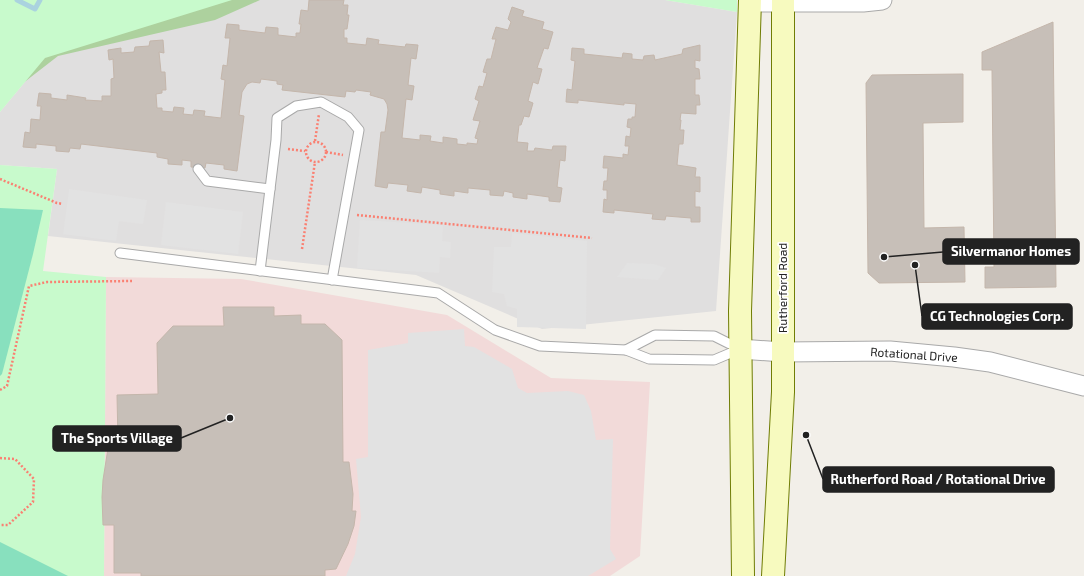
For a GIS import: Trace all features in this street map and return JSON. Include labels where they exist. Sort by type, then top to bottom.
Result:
[{"type":"main road","points":[[743,576],[740,349],[742,230],[750,1]]},
{"type":"main road","name":"Rutherford Road","points":[[773,576],[783,392],[783,1]]},
{"type":"street","points":[[750,1],[863,2],[882,0]]},
{"type":"street","name":"Rotational Drive","points":[[740,349],[783,352],[890,351],[954,357],[990,362],[1084,386]]},
{"type":"lane","points":[[260,271],[275,148],[277,118],[296,106],[321,102],[348,117],[359,130],[332,280]]},
{"type":"lane","points":[[198,169],[207,181],[270,189]]},
{"type":"lane","points":[[120,253],[438,293],[496,330],[540,346],[626,350],[649,359],[714,360],[740,349]]},
{"type":"lane","points":[[626,350],[655,335],[714,336],[740,349]]},
{"type":"path","points":[[316,141],[321,102]]},
{"type":"path","points":[[316,141],[323,145],[326,152],[322,160],[315,162],[308,159],[305,151],[308,144],[316,141]]},
{"type":"path","points":[[275,148],[305,151]]},
{"type":"path","points":[[302,249],[315,162]]},
{"type":"path","points":[[0,179],[57,204],[63,204]]},
{"type":"path","points":[[344,214],[592,238]]},
{"type":"path","points":[[0,390],[7,386],[29,286],[47,282],[132,281]]},
{"type":"path","points":[[0,458],[15,460],[34,479],[33,502],[8,525],[0,525]]},
{"type":"shaded area","points":[[232,0],[665,0],[737,12],[716,311],[542,329],[416,275],[48,236],[57,169],[0,165],[0,112],[45,58]]},
{"type":"shaded area","points":[[69,189],[147,200],[143,224],[119,221],[116,241],[63,234]]},
{"type":"shaded area","points":[[166,202],[243,212],[238,254],[161,245]]},
{"type":"shaded area","points":[[360,220],[443,225],[442,241],[451,242],[450,258],[440,257],[439,273],[357,268]]},
{"type":"shaded area","points":[[512,233],[587,241],[586,329],[517,327],[517,309],[507,306],[504,294],[492,292],[494,247],[511,247]]},
{"type":"shaded area","points":[[627,263],[654,264],[666,268],[658,280],[617,277]]},
{"type":"shaded area","points":[[106,277],[241,279],[447,315],[551,378],[650,382],[640,556],[610,576],[104,576]]},
{"type":"shaded area","points":[[464,329],[465,346],[474,347],[512,369],[518,388],[527,393],[568,391],[584,395],[591,411],[596,440],[613,439],[610,549],[616,559],[588,576],[346,576],[355,554],[361,517],[356,459],[368,457],[368,350],[408,343],[408,333]]},
{"type":"green space","points":[[0,0],[260,0],[215,20],[58,56],[0,101]]},
{"type":"green space","points":[[0,0],[232,0],[45,58],[0,112]]},
{"type":"green space","points":[[665,0],[737,0],[737,12]]},
{"type":"green space","points":[[0,165],[57,169],[43,271],[106,277],[104,576],[0,576]]},
{"type":"green space","points":[[0,208],[43,210],[2,374],[0,376]]},
{"type":"green space","points":[[0,542],[68,576],[0,576]]},
{"type":"building","points":[[309,0],[344,0],[343,5],[348,5],[347,15],[349,15],[347,29],[344,29],[344,38],[347,38],[347,43],[366,45],[367,38],[379,40],[378,44],[405,47],[406,44],[418,45],[416,59],[411,58],[408,85],[414,86],[412,100],[406,99],[402,138],[420,140],[420,135],[431,136],[430,141],[443,143],[443,137],[457,139],[457,144],[477,144],[478,139],[475,138],[480,121],[473,120],[479,101],[475,99],[479,86],[483,87],[487,73],[483,72],[487,59],[491,59],[496,39],[492,39],[496,27],[508,30],[511,22],[508,19],[512,7],[524,11],[522,16],[544,22],[542,29],[553,32],[548,49],[544,48],[537,68],[542,69],[538,84],[533,82],[528,101],[533,103],[529,117],[524,116],[521,125],[519,125],[517,142],[528,143],[527,151],[534,151],[535,148],[552,150],[553,146],[566,146],[565,161],[560,160],[557,187],[562,188],[560,202],[549,201],[549,197],[527,194],[527,199],[513,197],[513,193],[504,191],[503,196],[490,195],[490,190],[468,188],[468,193],[454,191],[454,196],[440,194],[440,190],[422,187],[421,193],[407,191],[408,185],[388,183],[387,188],[375,186],[381,132],[385,132],[388,110],[384,99],[370,95],[371,92],[356,90],[355,92],[346,91],[345,97],[282,90],[283,85],[277,84],[277,81],[261,79],[260,83],[252,82],[247,84],[242,92],[239,115],[244,116],[237,171],[224,169],[224,165],[206,163],[205,168],[191,167],[191,161],[182,160],[182,165],[168,164],[168,159],[157,157],[157,153],[81,144],[80,149],[70,148],[69,152],[56,151],[56,146],[36,144],[36,148],[23,147],[25,132],[30,133],[31,119],[40,120],[41,106],[37,106],[39,93],[51,94],[51,98],[67,100],[67,95],[86,98],[85,100],[102,101],[102,96],[111,96],[111,79],[114,78],[113,59],[109,60],[108,50],[121,48],[121,53],[134,52],[135,47],[149,46],[150,41],[163,40],[164,53],[159,52],[161,72],[165,72],[166,90],[162,90],[162,93],[156,94],[157,108],[162,108],[162,111],[173,112],[174,107],[184,108],[183,114],[193,115],[194,110],[205,111],[204,116],[221,118],[225,80],[221,79],[223,65],[227,66],[230,38],[225,38],[227,24],[239,25],[239,30],[265,33],[266,27],[278,28],[278,35],[296,37],[296,33],[300,33],[301,24],[299,24],[301,10],[308,11]]},
{"type":"building","points":[[1053,22],[1056,287],[985,288],[985,267],[994,267],[992,70],[982,70],[982,52]]},
{"type":"building","points":[[700,45],[700,61],[695,60],[695,68],[699,69],[700,79],[695,79],[695,95],[699,95],[700,105],[696,105],[696,114],[681,113],[680,130],[684,130],[683,144],[679,144],[677,165],[696,168],[695,177],[700,177],[700,192],[695,191],[695,207],[700,207],[700,222],[691,222],[691,218],[666,216],[665,220],[652,219],[653,214],[614,210],[614,213],[603,212],[604,199],[607,200],[607,190],[603,190],[604,181],[607,181],[608,168],[603,168],[604,156],[623,158],[623,154],[628,155],[629,146],[625,146],[626,136],[630,137],[631,128],[627,127],[628,119],[635,117],[636,104],[624,103],[624,105],[578,100],[578,103],[566,102],[567,89],[572,90],[575,61],[571,60],[572,48],[584,49],[584,54],[622,58],[623,53],[632,54],[632,59],[643,60],[644,56],[654,55],[655,60],[682,54],[683,49]]},
{"type":"building","points":[[963,74],[963,122],[923,123],[924,228],[964,227],[965,282],[879,283],[868,273],[866,83],[872,75]]},
{"type":"building","points":[[223,307],[274,307],[274,316],[301,315],[301,324],[325,324],[342,340],[343,462],[349,462],[353,494],[352,511],[356,511],[354,526],[348,544],[336,569],[325,570],[325,576],[141,576],[141,573],[114,573],[114,525],[103,525],[102,497],[109,442],[118,442],[117,395],[158,394],[157,343],[173,326],[224,326]]},
{"type":"waterway","points":[[17,0],[35,9],[40,0]]},
{"type":"place","name":"Silvermanor Homes","points":[[884,257]]},
{"type":"place","name":"CG Technologies Corp.","points":[[915,265]]},
{"type":"place","name":"The Sports Village","points":[[230,418]]},
{"type":"place","name":"Rutherford Road / Rotational Drive","points":[[806,435]]}]
